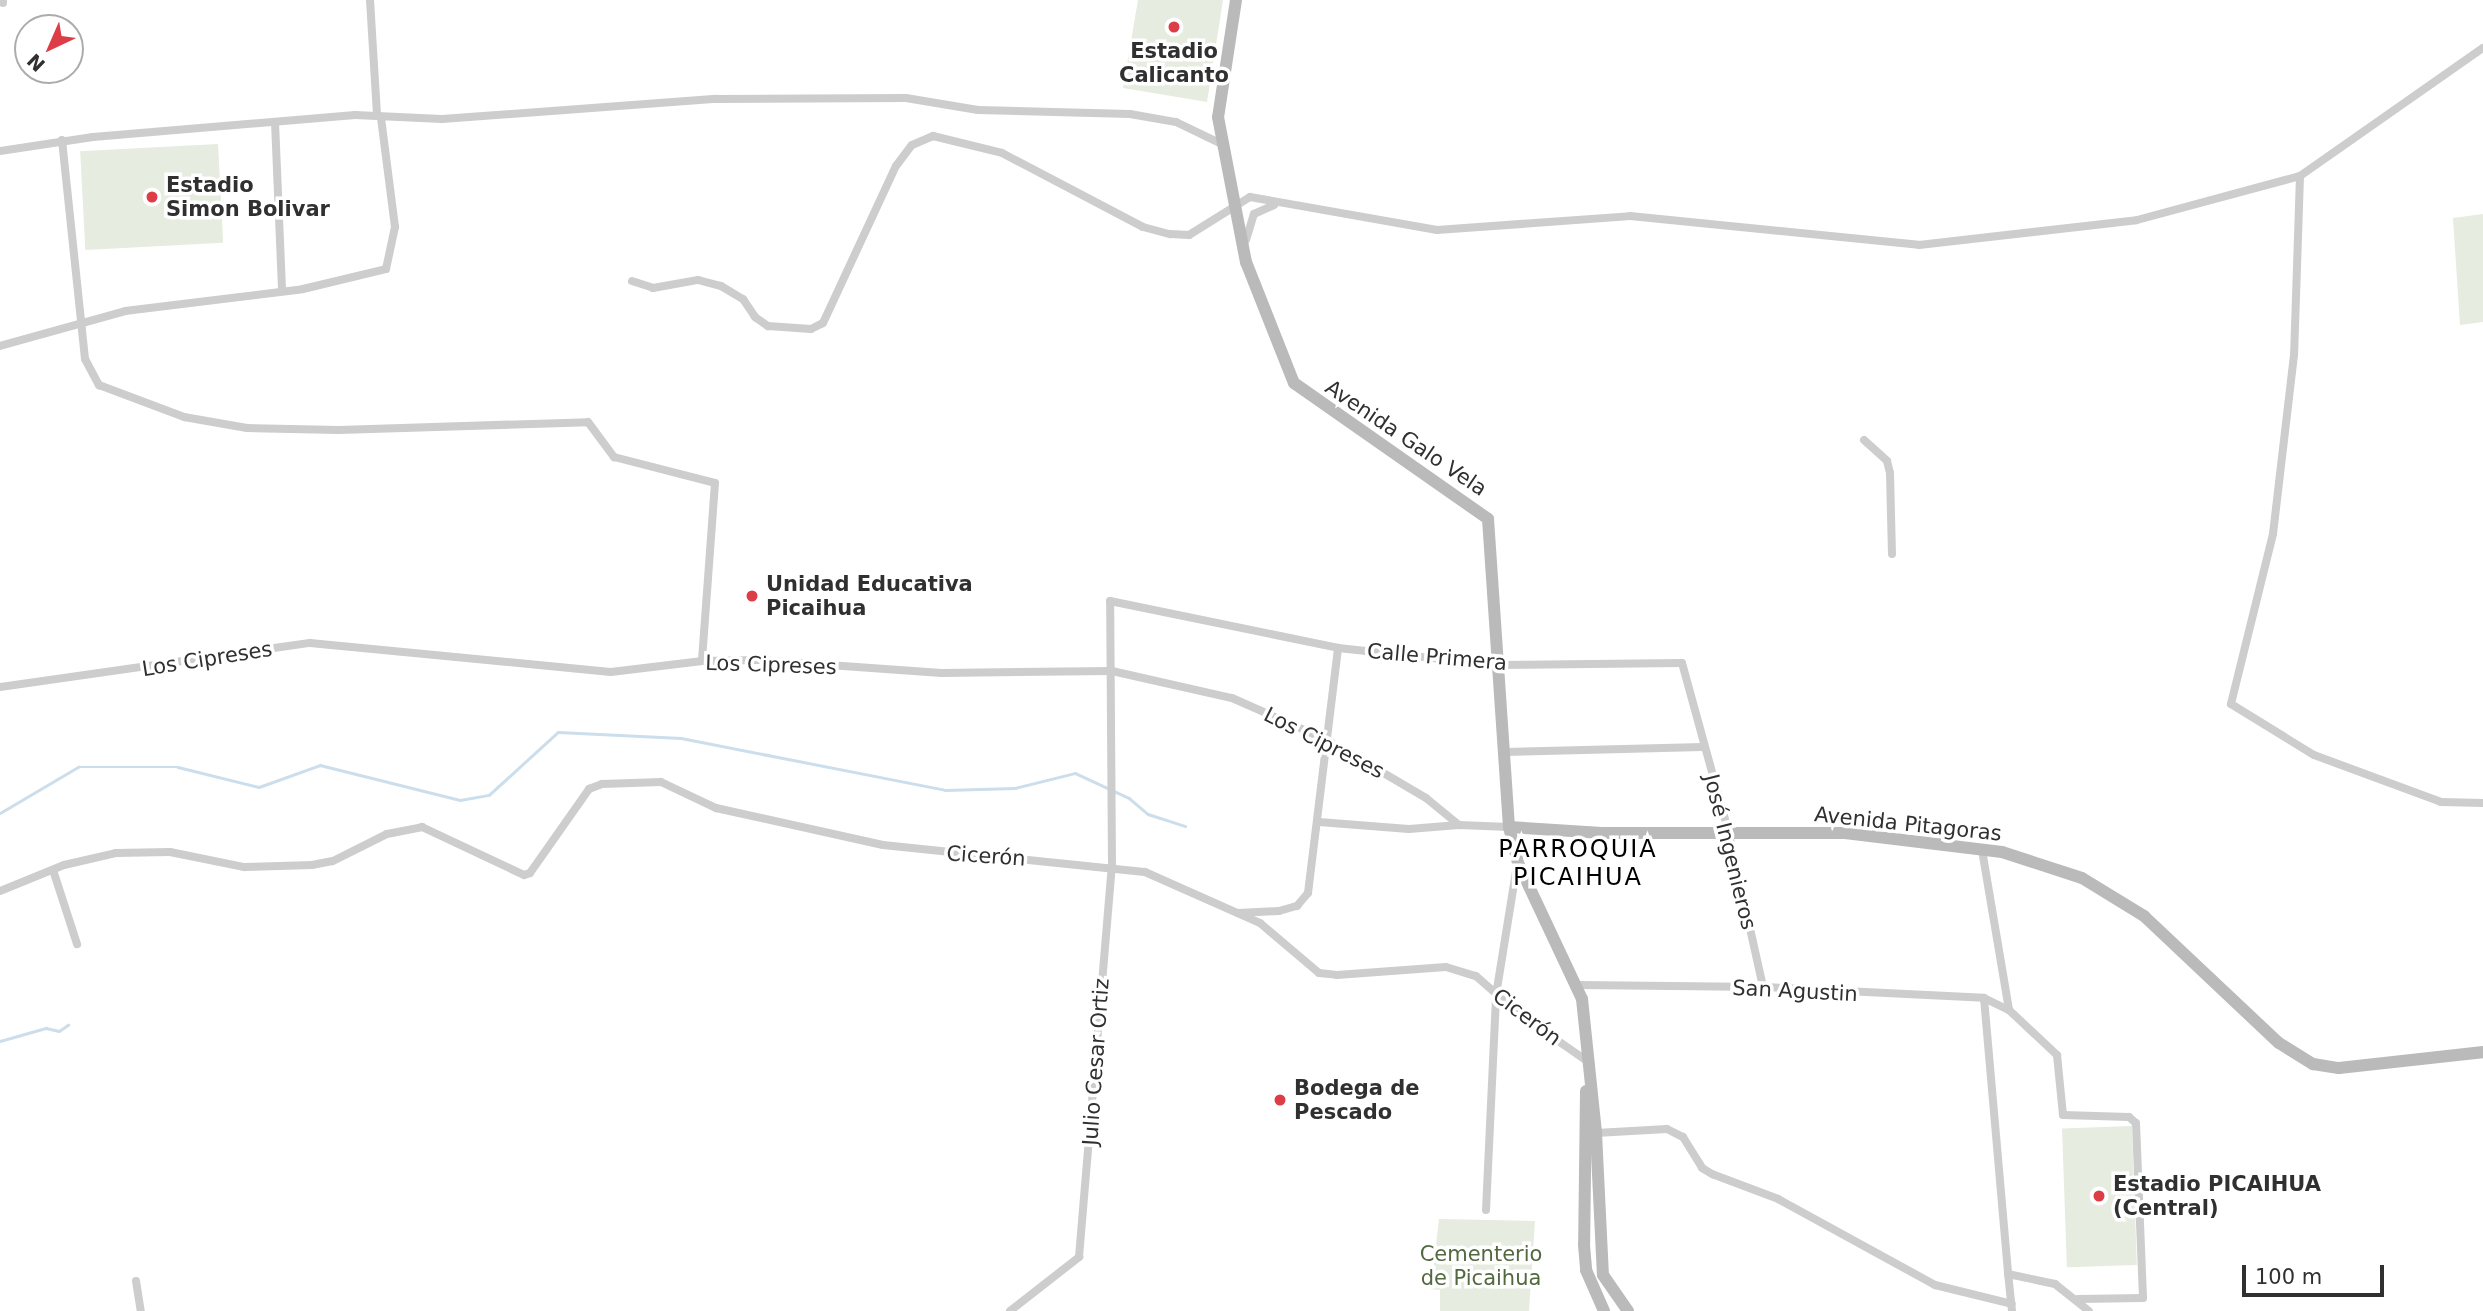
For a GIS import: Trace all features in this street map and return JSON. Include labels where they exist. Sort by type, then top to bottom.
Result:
[{"type":"main road","name":"Avenida Galo Vela","points":[[1236,0],[1218,117],[1222,144],[1233,211],[1246,262],[1294,383],[1488,519],[1509,827],[1518,863],[1578,985],[1590,1063],[1603,1275],[1628,1311]]},
{"type":"main road","name":"Avenida Pitagoras","points":[[1509,827],[1602,833],[1728,830],[1844,833],[1982,850],[2082,878],[2144,916],[2279,1043],[2313,1064],[2339,1068],[2483,1052]]},
{"type":"main road","name":"Avenida Galo Vela","points":[[1591,1077],[1585,1092],[1584,1245],[1586,1270],[1604,1311]]},
{"type":"street","points":[[0,346],[79,321],[191,301],[282,291],[386,269],[395,227],[379,116],[370,0]]},
{"type":"street","points":[[632,281],[653,288],[698,281],[721,286],[743,299],[755,317],[768,326],[811,329],[823,323],[896,166],[922,137],[955,138],[1002,153],[1155,231],[1189,235],[1233,211],[1250,197],[1274,205],[1437,230],[1630,216],[1919,245],[2137,220],[2300,176],[2483,48]]},
{"type":"street","points":[[0,151],[62,140],[275,122],[379,116],[442,119],[716,99],[906,98],[978,110],[1130,114],[1176,122],[1222,144]]},
{"type":"street","points":[[275,122],[282,291]]},
{"type":"street","points":[[62,140],[79,321],[85,359],[99,385],[204,422],[339,430],[587,422],[614,457],[715,483],[702,661]]},
{"type":"street","points":[[2300,176],[2294,355],[2273,534],[2231,704],[2314,755],[2441,802],[2483,803]]},
{"type":"street","points":[[1246,262],[1250,223],[1254,214],[1274,205]]},
{"type":"street","points":[[1864,440],[1887,461],[1890,473],[1892,554]]},
{"type":"street","name":"Calle Primera","points":[[1112,671],[1110,601],[1338,648],[1496,665],[1682,663],[1703,747]]},
{"type":"street","name":"Los Cipreses","points":[[0,687],[310,643],[611,672],[702,661],[759,660],[942,673],[1112,671],[1232,698],[1329,741],[1426,798],[1459,825]]},
{"type":"street","points":[[1238,913],[1279,911],[1297,906],[1308,893],[1329,741],[1338,648]]},
{"type":"street","name":"Julio Cesar Ortiz","points":[[1010,1311],[1079,1257],[1112,866],[1115,784],[1112,671]]},
{"type":"street","name":"José Ingenieros","points":[[1503,752],[1703,747],[1728,830],[1763,988]]},
{"type":"street","name":"Cicerón","points":[[53,870],[93,857],[147,851],[190,854],[244,867],[312,865],[333,861],[387,834],[422,827],[524,875],[530,873],[589,789],[602,784],[661,782],[716,808],[883,845],[1112,866],[1145,872],[1238,913],[1275,933],[1319,972],[1337,975],[1446,967],[1476,976],[1496,995],[1590,1063]]},
{"type":"street","points":[[1319,822],[1409,829],[1459,825],[1509,827]]},
{"type":"street","points":[[1982,850],[2009,1010]]},
{"type":"street","points":[[1486,1210],[1496,995],[1518,863]]},
{"type":"street","points":[[0,891],[53,870],[77,944]]},
{"type":"street","name":"San Agustin","points":[[1578,985],[1763,988],[1984,998],[2009,1010],[2057,1055],[2061,1112],[2067,1118],[2129,1117],[2136,1123],[2143,1298],[2078,1299]]},
{"type":"street","points":[[1596,1133],[1667,1129],[1683,1137],[1702,1168],[1712,1174],[1790,1205],[1935,1285],[2012,1308],[1984,998]]},
{"type":"street","points":[[2008,1273],[2064,1289],[2089,1311]]},
{"type":"street","points":[[136,1281],[141,1311]]},
{"type":"green space","points":[[1138,0],[1223,0],[1207,102],[1123,88]]},
{"type":"green space","name":"Estadio Simon Bolivar","points":[[218,144],[223,243],[85,250],[80,151]]},
{"type":"green space","points":[[2483,214],[2483,322],[2460,325],[2453,218]]},
{"type":"green space","name":"Estadio PICAIHUA (Central)","points":[[2132,1126],[2137,1265],[2067,1267],[2062,1128]]},
{"type":"green space","name":"Cementerio de Picaihua","points":[[1439,1219],[1535,1221],[1529,1311],[1440,1311],[1440,1290],[1431,1289]]},
{"type":"waterway","points":[[0,813],[78,767],[178,767],[259,787],[320,765],[460,800],[489,795],[558,732],[681,738],[945,790],[1015,788],[1075,773],[1129,798],[1148,814],[1185,826]]},
{"type":"waterway","points":[[0,1041],[46,1028],[59,1031],[68,1025]]},
{"type":"place","name":"Estadio Calicanto","points":[[1174,27]]},
{"type":"place","name":"Estadio Simon Bolivar","points":[[152,197]]},
{"type":"place","name":"Unidad Educativa Picaihua","points":[[752,596]]},
{"type":"place","name":"Bodega de Pescado","points":[[1280,1100]]},
{"type":"place","name":"Estadio PICAIHUA (Central)","points":[[2099,1196]]},
{"type":"district","name":"PARROQUIA PICAIHUA","points":[[1578,864]]}]
